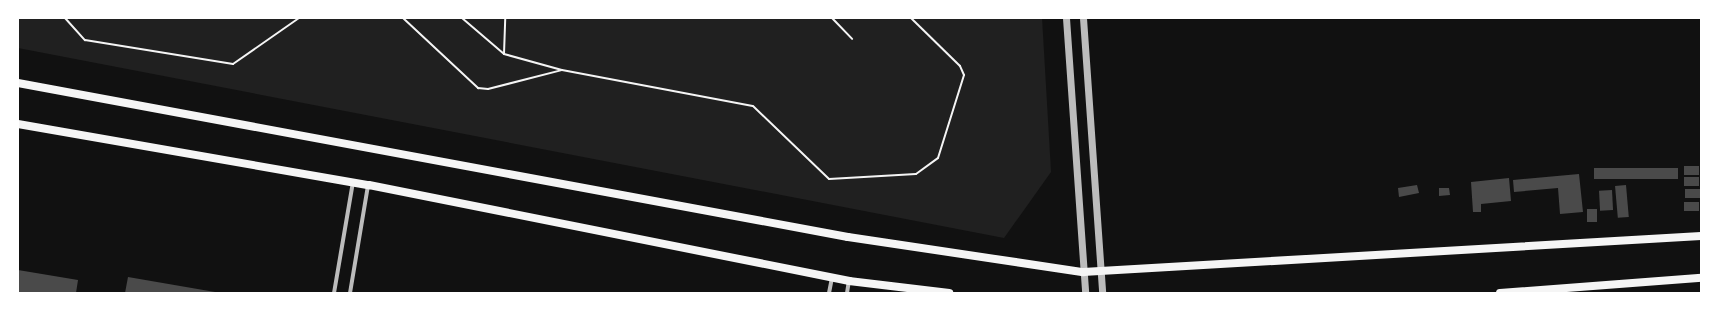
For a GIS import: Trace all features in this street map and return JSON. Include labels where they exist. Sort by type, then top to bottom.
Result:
[{"type":"main road","points":[[18,83],[848,237],[1082,272],[1701,236]]},
{"type":"main road","points":[[18,124],[353,182],[832,277],[949,293]]},
{"type":"main road","points":[[1500,293],[1573,291],[1701,278]]},
{"type":"street","points":[[1066,18],[1082,272],[1085,293]]},
{"type":"street","points":[[1083,18],[1102,293]]},
{"type":"street","points":[[334,293],[353,182]]},
{"type":"street","points":[[350,293],[368,185]]},
{"type":"street","points":[[829,293],[832,277]]},
{"type":"street","points":[[847,293],[849,280]]},
{"type":"path","points":[[65,18],[85,40],[233,64],[299,18]]},
{"type":"path","points":[[403,18],[478,88],[488,89],[562,70]]},
{"type":"path","points":[[462,18],[504,54],[562,70],[753,106],[829,179],[896,177],[916,174],[938,158],[964,75],[960,66],[910,18]]},
{"type":"path","points":[[504,54],[505,18]]},
{"type":"path","points":[[832,18],[852,39]]},
{"type":"shaded area","points":[[18,18],[1042,18],[1051,172],[1004,238],[18,48]]},
{"type":"building","points":[[1684,166],[1699,166],[1699,175],[1684,175]]},
{"type":"building","points":[[1594,168],[1678,168],[1678,179],[1594,179]]},
{"type":"building","points":[[1579,174],[1583,212],[1560,214],[1558,188],[1514,192],[1513,180]]},
{"type":"building","points":[[1684,177],[1699,177],[1699,186],[1684,186]]},
{"type":"building","points":[[1509,178],[1511,201],[1481,204],[1481,212],[1473,212],[1471,182]]},
{"type":"building","points":[[1417,185],[1419,193],[1399,197],[1398,188]]},
{"type":"building","points":[[1626,185],[1629,217],[1618,218],[1615,186]]},
{"type":"building","points":[[1439,188],[1449,188],[1450,195],[1439,196]]},
{"type":"building","points":[[1685,189],[1700,189],[1700,198],[1685,198]]},
{"type":"building","points":[[1612,190],[1613,210],[1600,211],[1599,191]]},
{"type":"building","points":[[1684,202],[1699,202],[1699,211],[1684,211]]},
{"type":"building","points":[[1587,209],[1597,209],[1597,222],[1587,222]]},
{"type":"building","points":[[18,270],[78,280],[76,293],[18,293]]},
{"type":"building","points":[[128,277],[215,292],[125,293]]}]
